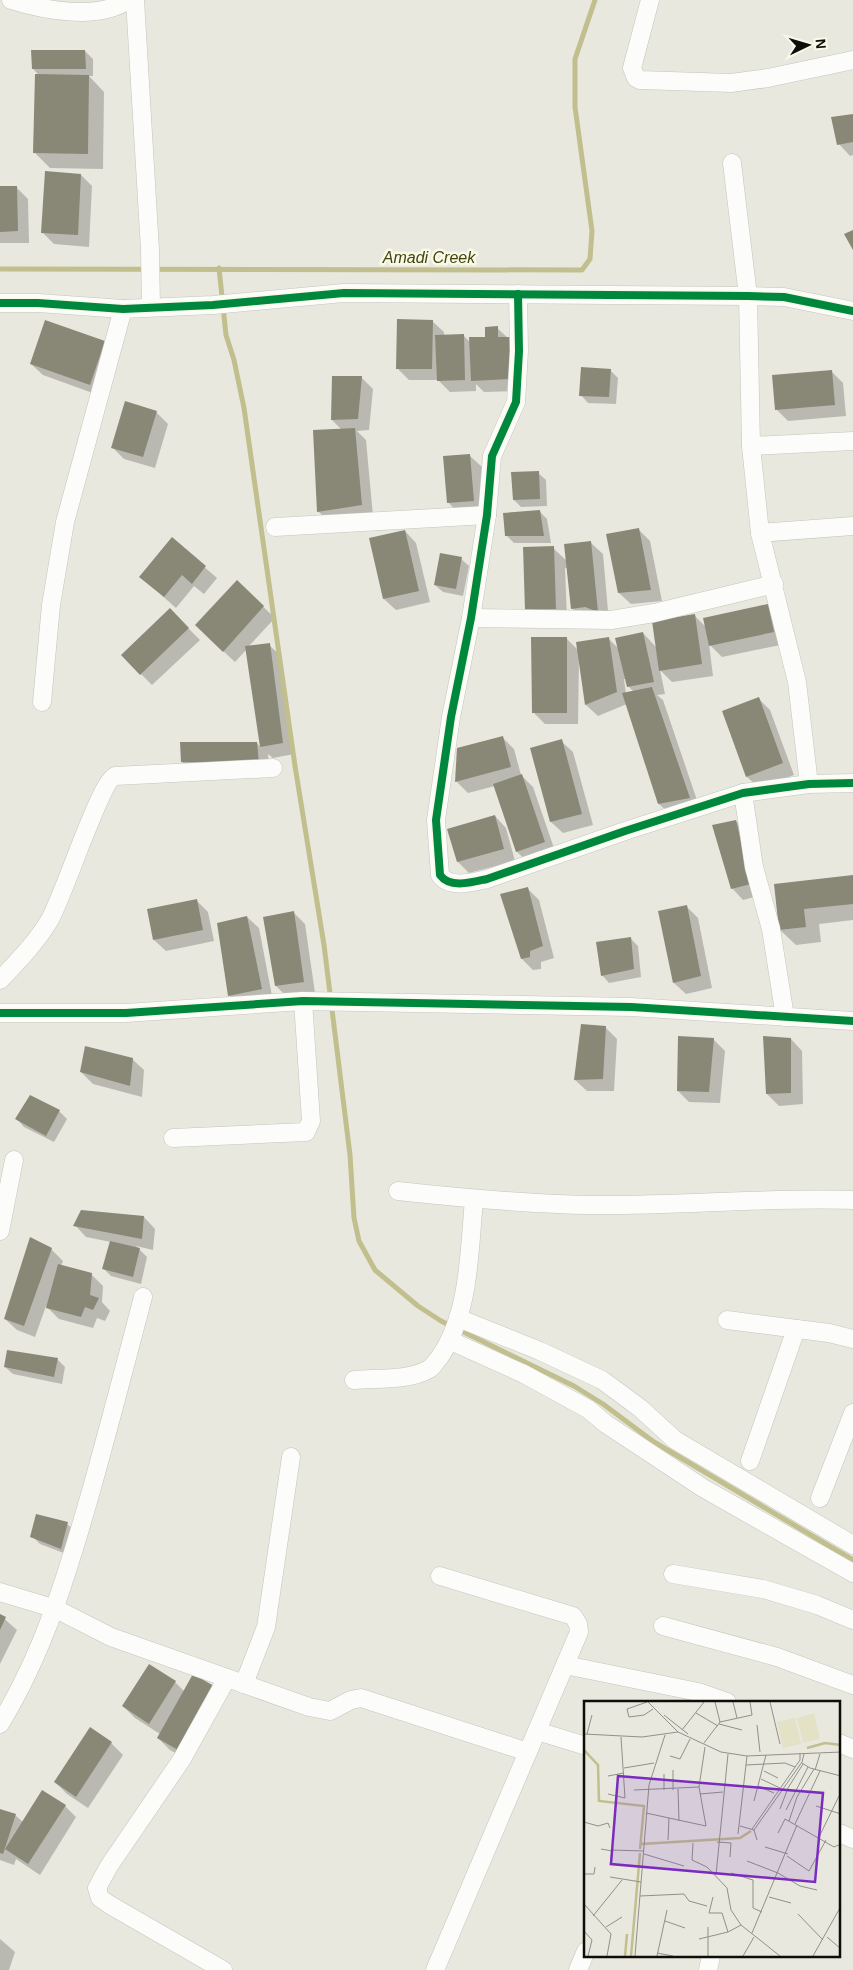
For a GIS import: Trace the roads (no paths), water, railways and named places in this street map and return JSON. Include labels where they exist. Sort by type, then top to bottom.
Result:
[{"type":"street","points":[[11,0],[40,9],[83,12],[105,10],[128,0]]},
{"type":"street","points":[[136,0],[151,300]]},
{"type":"street","points":[[650,0],[632,68],[640,80],[732,83],[768,78],[853,60]]},
{"type":"street","points":[[732,163],[748,296],[751,446],[760,533],[797,682],[809,784]]},
{"type":"street","points":[[0,303],[47,303],[123,309],[151,300],[213,304],[344,293],[748,296],[784,297],[853,311]]},
{"type":"street","points":[[518,294],[519,351],[516,402],[492,456],[487,515],[471,618],[451,717],[436,820],[438,863],[442,878],[453,882],[466,883],[487,879],[625,831],[743,793],[809,784],[853,783]]},
{"type":"street","points":[[42,702],[51,605],[65,522],[123,309]]},
{"type":"street","points":[[751,446],[853,441]]},
{"type":"street","points":[[275,527],[487,515]]},
{"type":"street","points":[[760,533],[853,526]]},
{"type":"street","points":[[471,618],[611,620],[654,613],[774,584]]},
{"type":"street","points":[[0,980],[25,953],[49,921],[68,882],[101,795],[110,778],[115,776],[274,768]]},
{"type":"street","points":[[743,793],[754,866],[771,929],[785,1017]]},
{"type":"street","points":[[173,1138],[306,1132],[311,1121],[310,1001]]},
{"type":"street","points":[[0,1013],[126,1013],[310,1001],[631,1007],[853,1021]]},
{"type":"street","points":[[0,1231],[14,1160]]},
{"type":"street","points":[[398,1191],[474,1200],[590,1205],[677,1204],[790,1198],[853,1200]]},
{"type":"street","points":[[354,1380],[412,1375],[431,1369],[451,1341],[458,1318],[467,1268],[474,1200]]},
{"type":"street","points":[[0,1724],[32,1665],[56,1609],[116,1402],[143,1297]]},
{"type":"street","points":[[458,1318],[540,1351],[602,1380],[640,1408],[676,1440],[853,1545]]},
{"type":"street","points":[[727,1320],[853,1339]]},
{"type":"street","points":[[750,1461],[796,1329]]},
{"type":"street","points":[[451,1341],[524,1374],[588,1409],[606,1424],[703,1488],[853,1573]]},
{"type":"street","points":[[820,1498],[853,1413]]},
{"type":"street","points":[[244,1684],[266,1627],[291,1457]]},
{"type":"street","points":[[673,1574],[763,1589],[817,1605],[853,1620]]},
{"type":"street","points":[[437,1969],[579,1632],[573,1616],[440,1576]]},
{"type":"street","points":[[0,1592],[56,1609],[111,1637],[309,1707],[330,1711],[351,1700],[361,1698],[528,1752]]},
{"type":"street","points":[[663,1626],[777,1657],[853,1685]]},
{"type":"street","points":[[565,1666],[698,1692],[724,1701]]},
{"type":"street","points":[[223,1970],[110,1905],[100,1898],[97,1888],[109,1866],[182,1759],[227,1678]]},
{"type":"street","points":[[537,1730],[584,1745]]},
{"type":"street","points":[[840,1743],[853,1749]]},
{"type":"street","points":[[840,1833],[853,1839]]},
{"type":"street","points":[[578,1970],[584,1956]]},
{"type":"waterway","name":"Amadi Creek","points":[[0,269],[582,270],[590,259],[592,231],[575,107],[575,59],[595,0]]},
{"type":"waterway","points":[[219,268],[226,335],[234,360],[244,408],[295,766],[324,945],[350,1155],[354,1218],[359,1241],[375,1270],[418,1306],[441,1321],[574,1386],[603,1404],[654,1442],[853,1560]]}]
